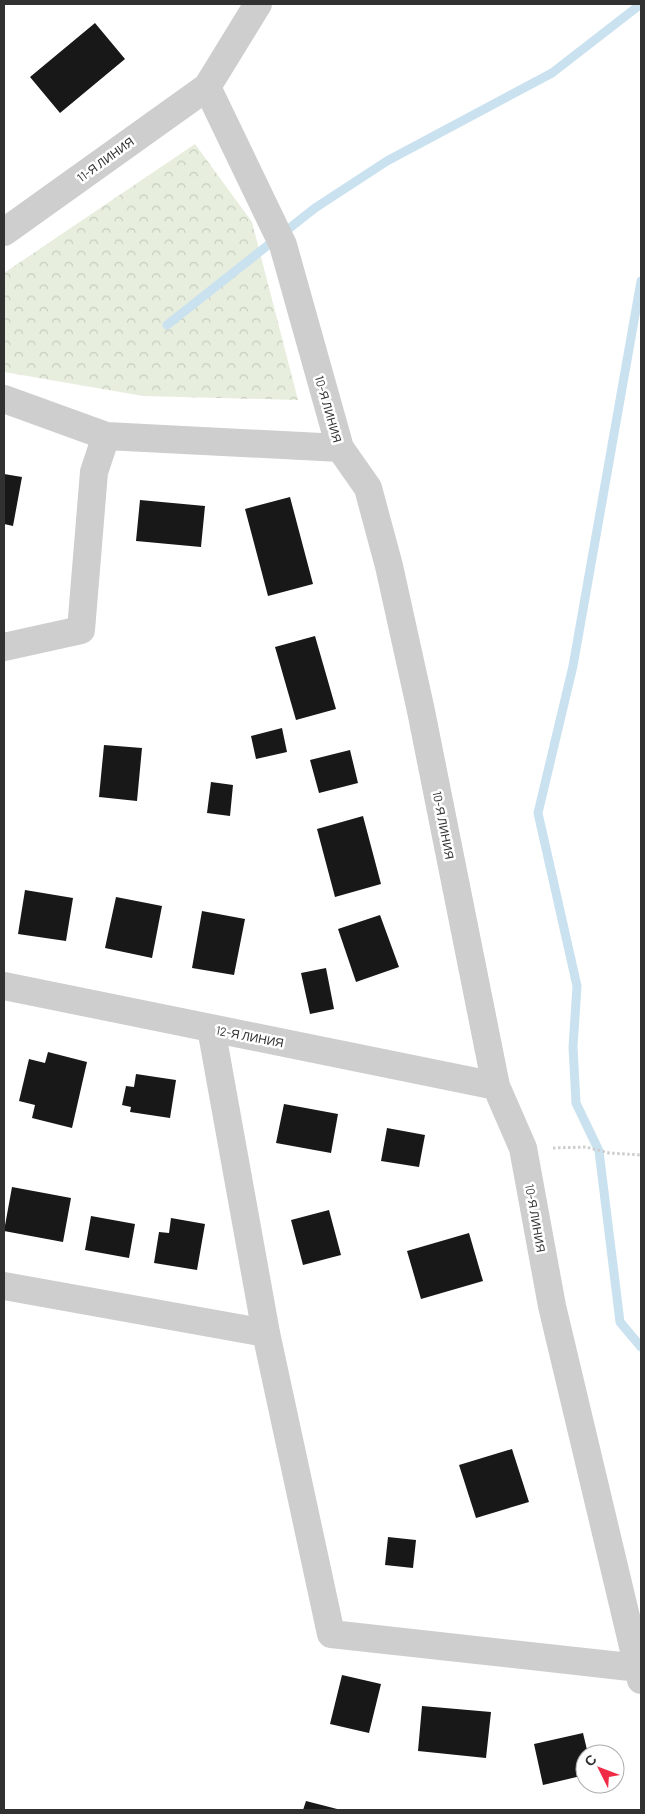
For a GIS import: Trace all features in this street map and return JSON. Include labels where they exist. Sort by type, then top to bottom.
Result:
[{"type":"street","points":[[208,87],[258,4]]},
{"type":"street","name":"10-Я ЛИНИЯ","points":[[208,87],[283,245],[340,448],[368,488],[389,566],[421,712],[496,1086],[523,1148],[552,1306],[640,1674]]},
{"type":"street","name":"11-Я ЛИНИЯ","points":[[4,232],[208,87]]},
{"type":"street","points":[[4,399],[106,436],[340,448]]},
{"type":"street","points":[[4,647],[81,630],[94,472],[106,436]]},
{"type":"street","name":"12-Я ЛИНИЯ","points":[[4,986],[496,1086]]},
{"type":"street","points":[[210,1028],[266,1333],[331,1634],[640,1674]]},
{"type":"street","points":[[4,1286],[266,1333]]},
{"type":"path","points":[[586,1147],[609,1153],[641,1155]]},
{"type":"green space","points":[[195,144],[252,222],[298,400],[143,396],[4,372],[4,273]]},
{"type":"building","points":[[95,23],[125,59],[60,113],[30,77]]},
{"type":"building","points":[[4,474],[22,477],[13,526],[4,524]]},
{"type":"building","points":[[290,497],[313,584],[268,596],[245,509]]},
{"type":"building","points":[[140,500],[205,506],[201,547],[136,541]]},
{"type":"building","points":[[315,636],[336,709],[296,720],[275,647]]},
{"type":"building","points":[[282,728],[287,752],[256,759],[251,736]]},
{"type":"building","points":[[104,745],[142,748],[137,801],[99,797]]},
{"type":"building","points":[[350,750],[358,783],[319,793],[310,760]]},
{"type":"building","points":[[211,782],[233,785],[230,816],[207,813]]},
{"type":"building","points":[[363,816],[381,884],[335,897],[317,829]]},
{"type":"building","points":[[25,890],[73,898],[66,941],[18,934]]},
{"type":"building","points":[[116,897],[162,906],[152,958],[105,948]]},
{"type":"building","points":[[202,911],[245,919],[234,975],[192,968]]},
{"type":"building","points":[[380,915],[399,967],[356,982],[338,929]]},
{"type":"building","points":[[326,968],[334,1009],[310,1014],[301,973]]},
{"type":"building","points":[[48,1052],[87,1062],[72,1128],[32,1118],[35,1105],[19,1101],[29,1059],[45,1063]]},
{"type":"building","points":[[136,1074],[176,1080],[170,1118],[130,1112],[131,1107],[122,1105],[126,1086],[134,1087]]},
{"type":"building","points":[[284,1104],[338,1114],[331,1153],[276,1143]]},
{"type":"building","points":[[387,1128],[425,1135],[419,1167],[381,1161]]},
{"type":"building","points":[[12,1187],[71,1198],[63,1242],[4,1231]]},
{"type":"building","points":[[329,1210],[341,1255],[303,1265],[291,1220]]},
{"type":"building","points":[[91,1216],[135,1224],[129,1258],[85,1250]]},
{"type":"building","points":[[171,1218],[205,1224],[197,1270],[154,1263],[159,1232],[169,1233]]},
{"type":"building","points":[[469,1233],[483,1281],[421,1299],[407,1251]]},
{"type":"building","points":[[512,1449],[529,1502],[476,1518],[459,1465]]},
{"type":"building","points":[[388,1537],[416,1540],[413,1568],[385,1565]]},
{"type":"building","points":[[342,1675],[381,1684],[369,1733],[330,1724]]},
{"type":"building","points":[[422,1706],[491,1712],[486,1758],[418,1751]]},
{"type":"building","points":[[583,1733],[586,1744],[575,1744],[575,1777],[543,1785],[534,1744]]},
{"type":"building","points":[[306,1801],[341,1810],[303,1810]]},
{"type":"waterway","points":[[167,325],[315,208],[387,161],[552,73],[641,4]]},
{"type":"waterway","points":[[641,281],[573,666],[538,813],[577,986],[573,1047],[576,1103],[599,1151],[620,1322],[641,1347]]}]
